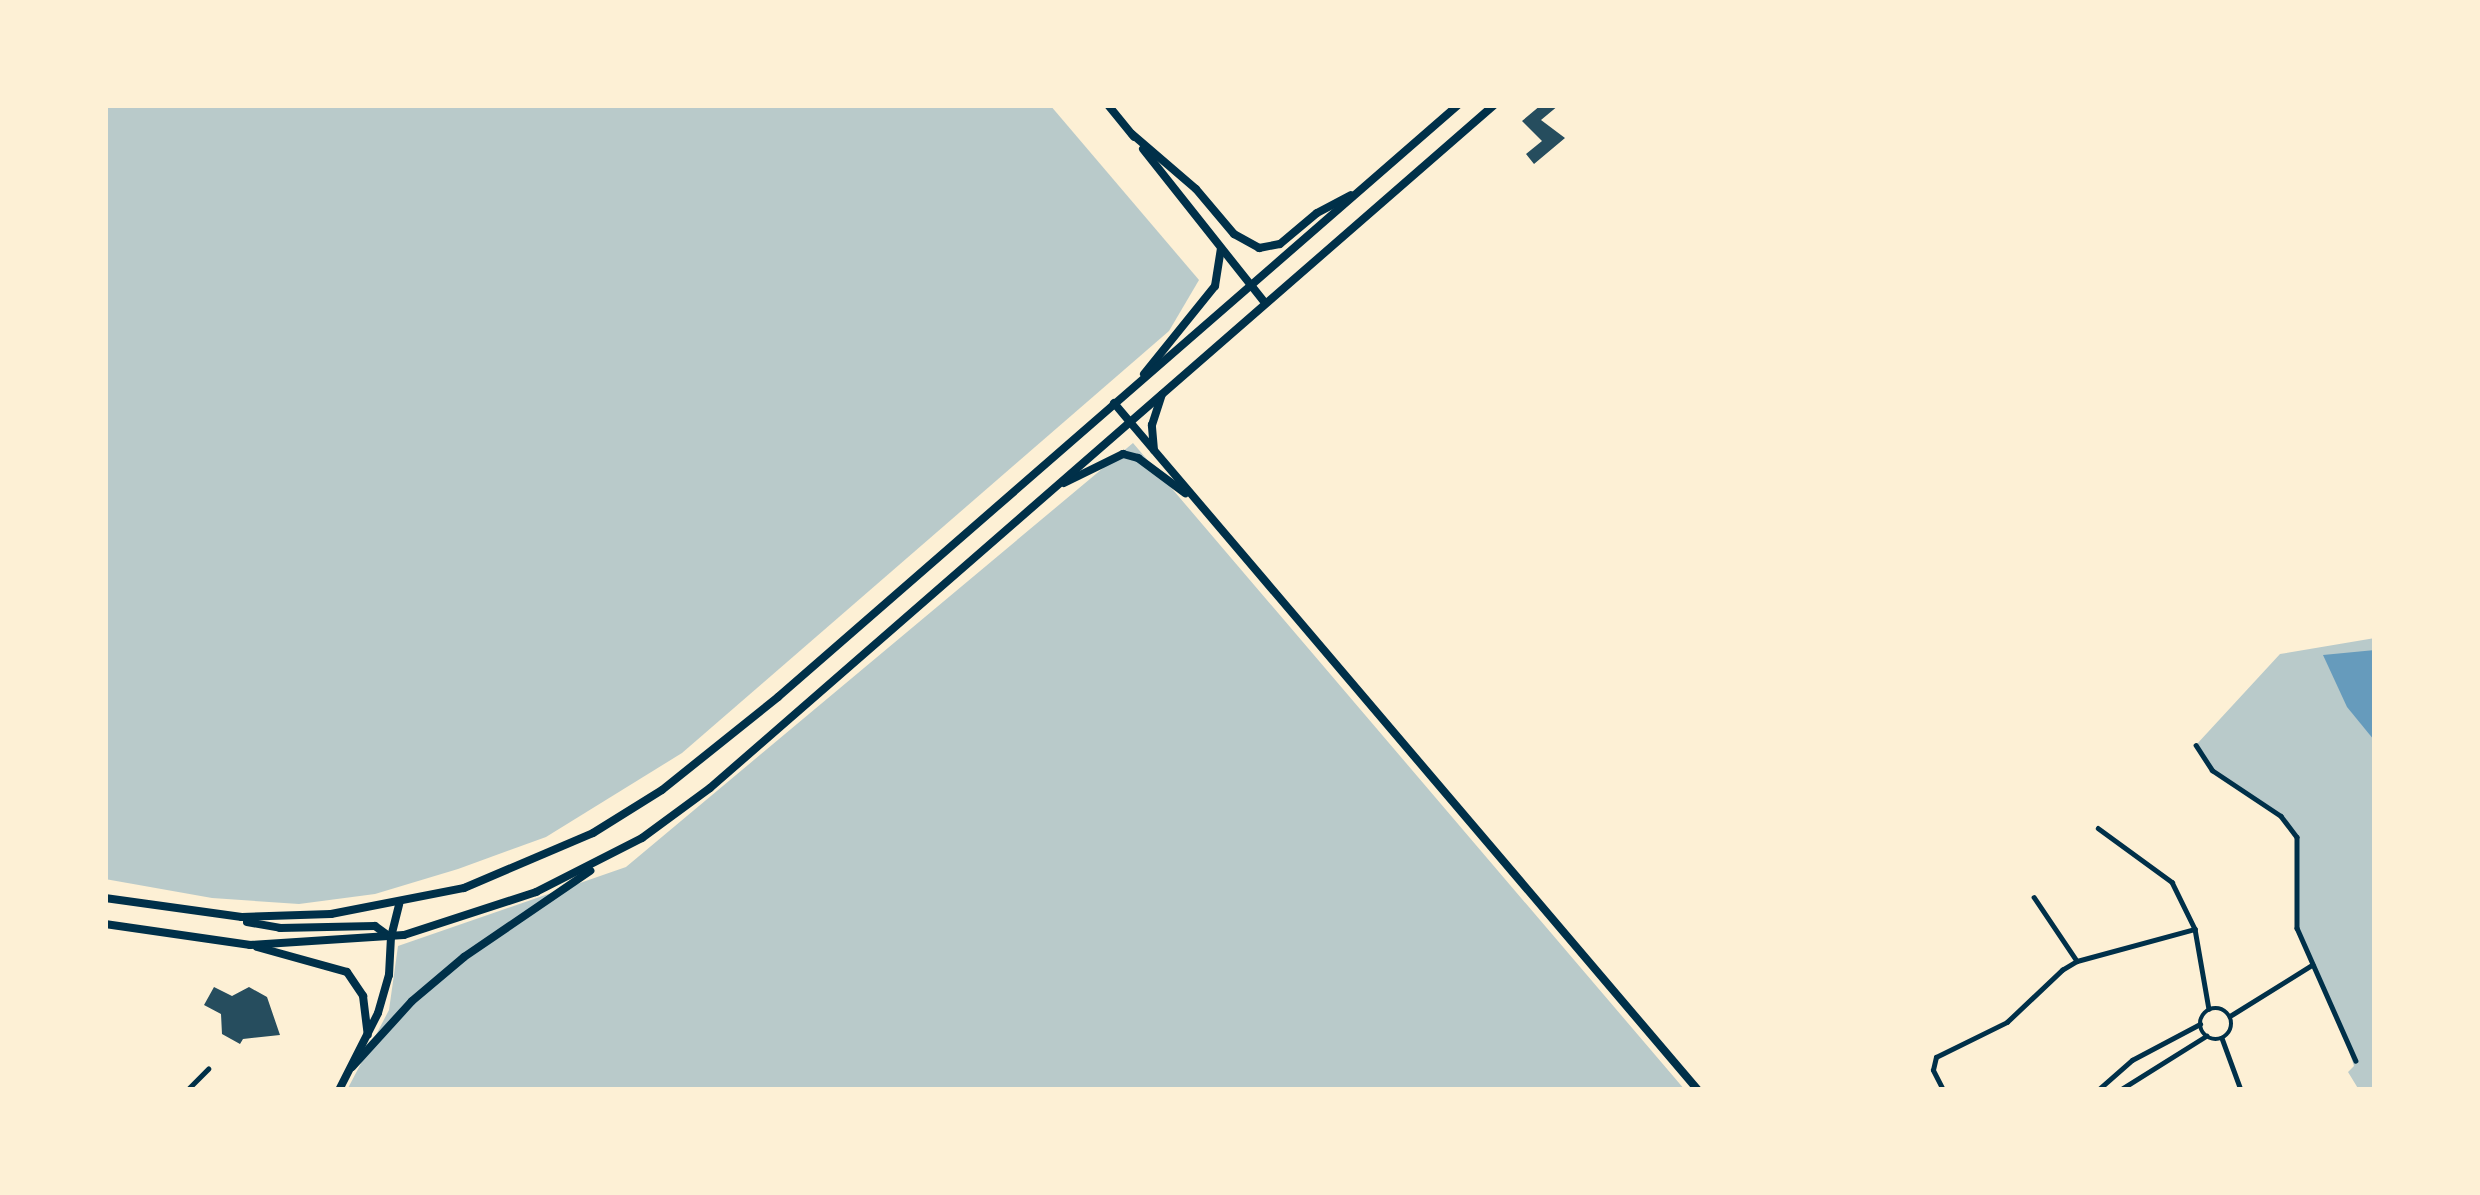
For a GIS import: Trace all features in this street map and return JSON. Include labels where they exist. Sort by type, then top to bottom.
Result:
[{"type":"main road","points":[[1108,105],[1265,303]]},
{"type":"main road","points":[[214,915],[281,918],[400,904],[464,888],[554,854],[662,790],[778,698],[1458,105]]},
{"type":"main road","points":[[352,1067],[412,1001],[464,957],[710,788],[1494,105]]},
{"type":"main road","points":[[1132,134],[1196,189],[1234,234],[1258,248],[1280,244],[1318,212],[1359,191]]},
{"type":"main road","points":[[1140,380],[1215,286],[1221,248]]},
{"type":"main road","points":[[1154,450],[1152,425],[1162,394]]},
{"type":"main road","points":[[1114,403],[1697,1090]]},
{"type":"main road","points":[[1055,488],[1109,457],[1127,454],[1196,501]]},
{"type":"main road","points":[[250,945],[391,937],[514,901],[606,859]]},
{"type":"main road","points":[[105,898],[280,928],[375,926],[391,937]]},
{"type":"main road","points":[[339,1090],[385,994],[400,904]]},
{"type":"main road","points":[[105,924],[250,945],[347,972],[362,996],[368,1035]]},
{"type":"street","points":[[2196,746],[2212,770],[2281,816],[2297,837],[2297,928],[2356,1061]]},
{"type":"street","points":[[2098,828],[2172,882],[2195,929],[2209,1009],[2200,1024],[2098,1090]]},
{"type":"street","points":[[2034,897],[2077,961]]},
{"type":"street","points":[[1942,1090],[1933,1070],[1936,1057],[2007,1022],[2077,961],[2195,929]]},
{"type":"street","points":[[2230,1016],[2312,965]]},
{"type":"street","points":[[2209,1009],[2221,1009],[2230,1016]]},
{"type":"street","points":[[2222,1038],[2230,1029],[2230,1016]]},
{"type":"street","points":[[2200,1024],[2206,1036]]},
{"type":"street","points":[[2109,1079],[2119,1090],[2206,1036],[2222,1038]]},
{"type":"street","points":[[2222,1038],[2241,1090]]},
{"type":"street","points":[[187,1090],[208,1069]]},
{"type":"shaded area","points":[[105,105],[1050,105],[1199,280],[1169,331],[682,753],[546,837],[458,869],[375,894],[299,904],[212,898],[105,879]]},
{"type":"shaded area","points":[[1133,443],[1685,1090],[347,1090],[389,1010],[398,946],[626,867]]},
{"type":"shaded area","points":[[2375,638],[2375,1090],[2359,1090],[2348,1072],[2354,1066],[2341,1027],[2297,928],[2297,837],[2281,816],[2212,770],[2196,745],[2280,654]]},
{"type":"water","points":[[2375,650],[2374,740],[2347,707],[2323,655]]},
{"type":"building","points":[[1541,105],[1559,105],[1541,120],[1565,138],[1534,164],[1526,154],[1542,141],[1522,121]]},
{"type":"building","points":[[214,987],[232,996],[249,987],[267,997],[280,1035],[243,1039],[240,1044],[222,1034],[221,1014],[204,1005]]}]
